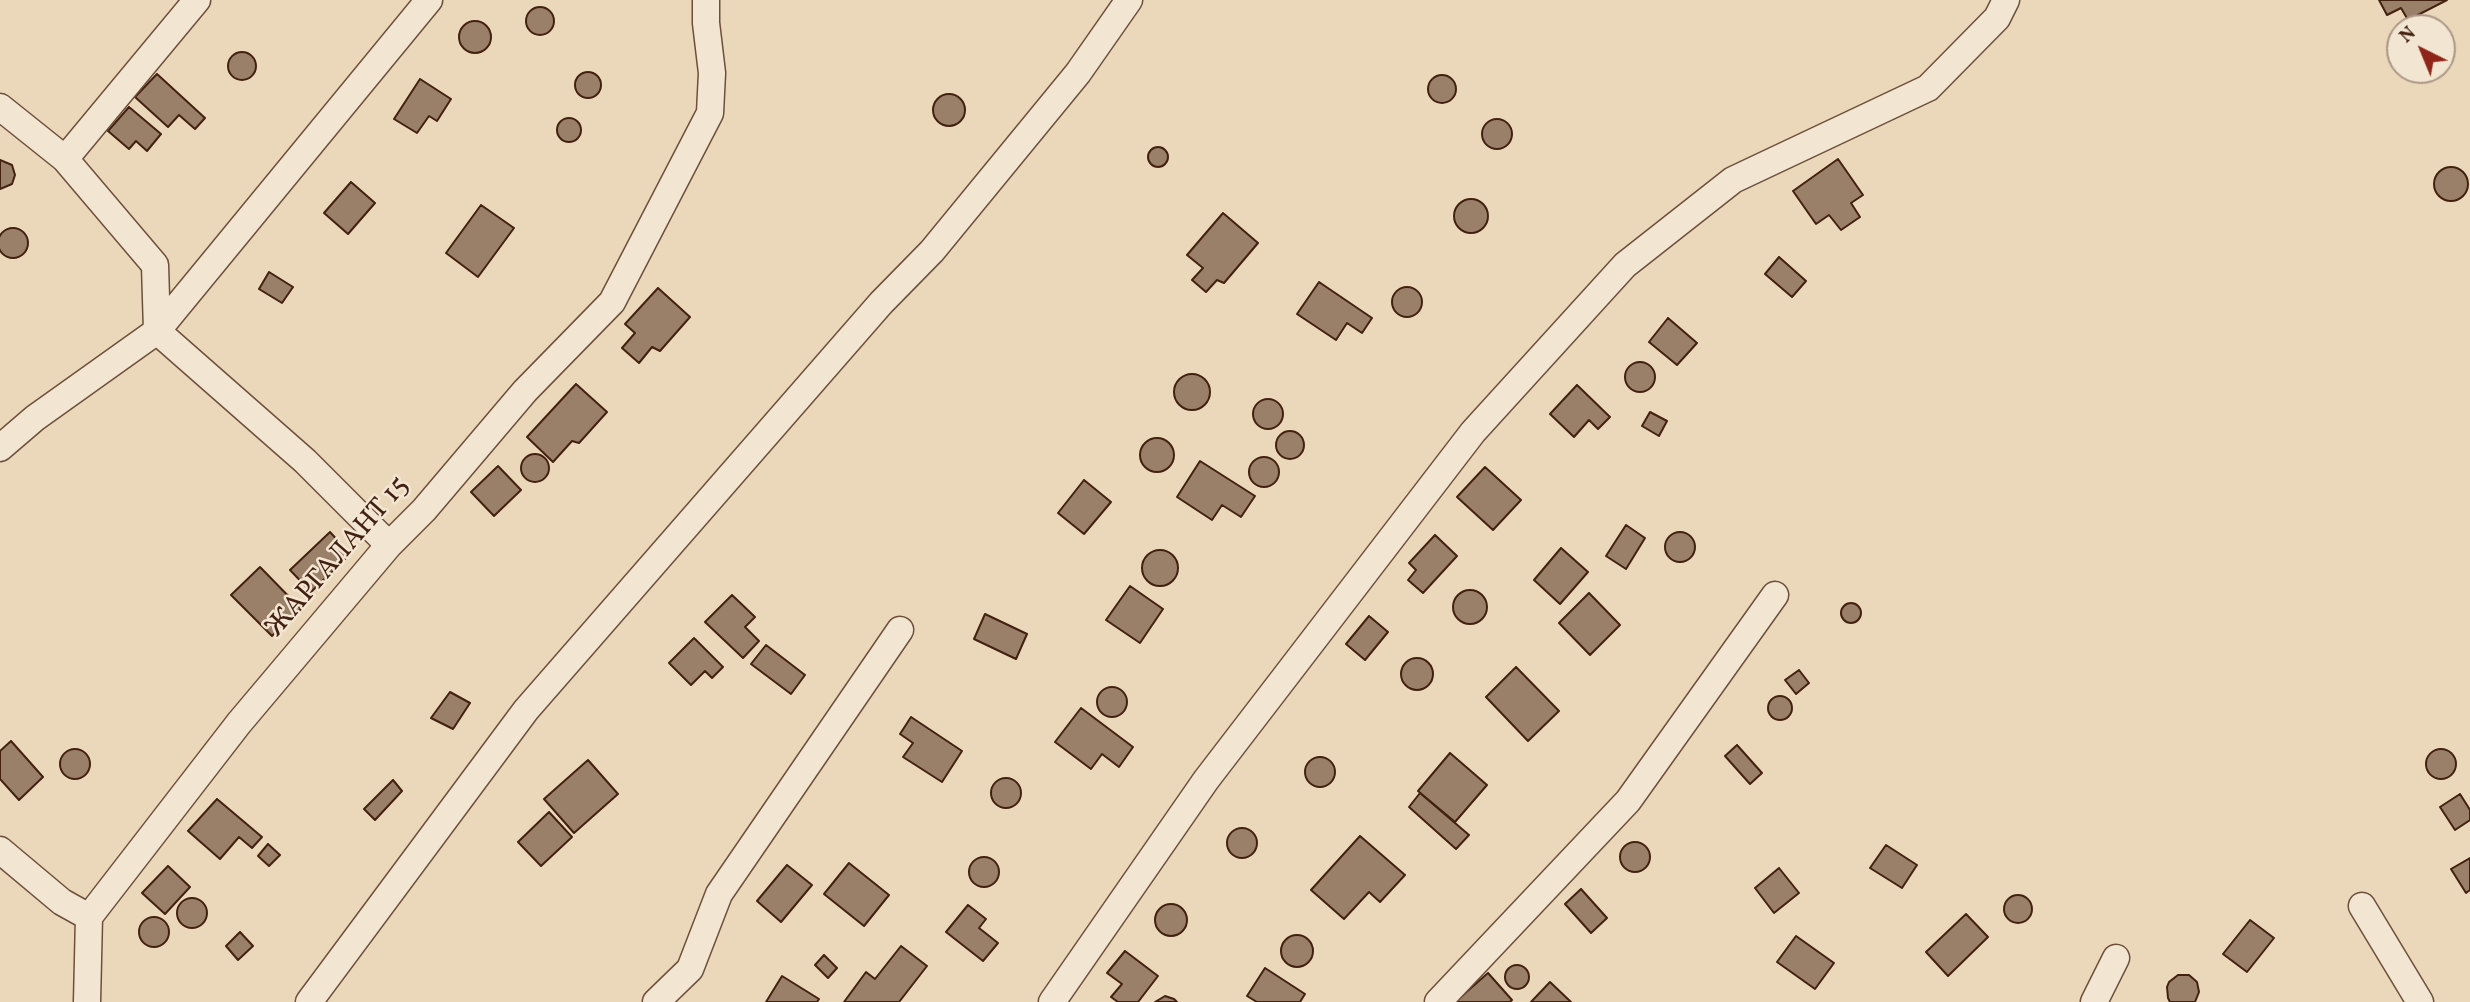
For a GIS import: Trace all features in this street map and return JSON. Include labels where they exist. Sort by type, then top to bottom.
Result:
[{"type":"street","points":[[65,159],[197,0]]},
{"type":"street","points":[[0,448],[35,418],[158,331],[429,0]]},
{"type":"street","name":"ЖАРГАЛАНТ 15","points":[[89,917],[239,723],[389,545],[424,510],[525,391],[612,302],[710,113],[712,73],[706,0]]},
{"type":"street","points":[[309,1002],[526,710],[881,303],[932,251],[1078,73],[1129,0]]},
{"type":"street","points":[[1052,1002],[1206,780],[1473,432],[1625,265],[1733,180],[1928,88],[1997,18],[2006,0]]},
{"type":"street","points":[[0,107],[65,159],[155,265],[158,331],[305,461],[389,545]]},
{"type":"street","points":[[1438,1002],[1628,801],[1775,595]]},
{"type":"street","points":[[656,1002],[690,969],[719,894],[900,630]]},
{"type":"street","points":[[0,850],[62,902],[89,917],[88,1000]]},
{"type":"street","points":[[2362,906],[2420,1002]]},
{"type":"street","points":[[2094,1002],[2116,958]]},
{"type":"building","points":[[2379,0],[2447,0],[2420,14],[2404,14],[2401,8],[2386,14]]},
{"type":"building","points":[[540,7],[550,11],[554,21],[550,31],[540,35],[530,31],[526,21],[530,11]]},
{"type":"building","points":[[475,21],[486,26],[491,37],[486,48],[475,53],[464,48],[459,37],[464,26]]},
{"type":"building","points":[[242,52],[252,56],[256,66],[252,76],[242,80],[232,76],[228,66],[232,56]]},
{"type":"building","points":[[588,72],[597,76],[601,85],[597,94],[588,98],[579,94],[575,85],[579,76]]},
{"type":"building","points":[[157,74],[205,118],[195,129],[179,115],[168,127],[135,97]]},
{"type":"building","points":[[1442,75],[1452,79],[1456,89],[1452,99],[1442,103],[1432,99],[1428,89],[1432,79]]},
{"type":"building","points":[[420,79],[451,99],[437,121],[429,116],[417,133],[394,119]]},
{"type":"building","points":[[949,94],[961,98],[965,110],[961,122],[949,126],[937,122],[933,110],[937,98]]},
{"type":"building","points":[[129,107],[161,134],[147,151],[136,141],[129,149],[108,131]]},
{"type":"building","points":[[564,118],[574,118],[581,125],[581,135],[574,142],[564,142],[557,135],[557,125]]},
{"type":"building","points":[[1497,119],[1508,123],[1512,134],[1508,145],[1497,149],[1486,145],[1482,134],[1486,123]]},
{"type":"building","points":[[1158,147],[1165,150],[1168,157],[1165,164],[1158,167],[1151,164],[1148,157],[1151,150]]},
{"type":"building","points":[[1838,159],[1863,195],[1851,203],[1860,217],[1841,230],[1829,215],[1816,224],[1793,191]]},
{"type":"building","points":[[0,160],[12,165],[15,175],[12,184],[0,189]]},
{"type":"building","points":[[2451,167],[2463,172],[2468,184],[2463,196],[2451,201],[2439,196],[2434,184],[2439,172]]},
{"type":"building","points":[[351,182],[375,203],[348,234],[324,213]]},
{"type":"building","points":[[1471,199],[1483,204],[1488,216],[1483,228],[1471,233],[1459,228],[1454,216],[1459,204]]},
{"type":"building","points":[[481,205],[514,228],[478,277],[446,253]]},
{"type":"building","points":[[1223,213],[1258,243],[1224,283],[1217,280],[1206,292],[1192,280],[1203,268],[1187,255]]},
{"type":"building","points":[[13,228],[24,232],[28,243],[24,254],[13,258],[2,254],[-2,243],[2,232]]},
{"type":"building","points":[[1779,257],[1806,281],[1792,297],[1765,274]]},
{"type":"building","points":[[269,272],[293,287],[282,303],[259,289]]},
{"type":"building","points":[[1319,282],[1372,318],[1362,333],[1347,323],[1336,340],[1297,314]]},
{"type":"building","points":[[1407,287],[1413,288],[1421,296],[1421,308],[1413,316],[1407,317],[1401,316],[1393,308],[1392,302],[1393,296],[1401,288]]},
{"type":"building","points":[[658,288],[690,317],[660,351],[652,347],[639,363],[622,348],[635,333],[625,324]]},
{"type":"building","points":[[1668,318],[1697,343],[1677,365],[1649,342]]},
{"type":"building","points":[[1640,362],[1646,363],[1654,371],[1654,383],[1646,391],[1640,392],[1634,391],[1626,383],[1625,377],[1626,371],[1634,363]]},
{"type":"building","points":[[1192,374],[1205,379],[1210,392],[1205,405],[1192,410],[1179,405],[1174,392],[1179,379]]},
{"type":"building","points":[[576,384],[607,412],[579,443],[572,441],[553,462],[527,437]]},
{"type":"building","points":[[1577,385],[1610,417],[1598,429],[1589,420],[1574,437],[1550,414]]},
{"type":"building","points":[[1268,399],[1279,403],[1283,414],[1279,425],[1268,429],[1257,425],[1253,414],[1257,403]]},
{"type":"building","points":[[1650,412],[1667,421],[1659,436],[1642,426]]},
{"type":"building","points":[[1290,431],[1300,435],[1304,445],[1300,455],[1290,459],[1280,455],[1276,445],[1280,435]]},
{"type":"building","points":[[1157,438],[1169,443],[1174,455],[1169,467],[1157,472],[1145,467],[1140,455],[1145,443]]},
{"type":"building","points":[[535,454],[545,458],[549,468],[545,478],[535,482],[525,478],[521,468],[525,458]]},
{"type":"building","points":[[1264,457],[1275,461],[1279,472],[1275,483],[1264,487],[1253,483],[1249,472],[1253,461]]},
{"type":"building","points":[[1200,461],[1255,496],[1241,517],[1222,505],[1212,520],[1177,497]]},
{"type":"building","points":[[498,466],[521,490],[494,516],[471,492]]},
{"type":"building","points":[[1485,467],[1521,500],[1493,530],[1457,497]]},
{"type":"building","points":[[1084,480],[1111,502],[1084,534],[1058,513]]},
{"type":"building","points":[[1626,525],[1645,538],[1626,569],[1606,556]]},
{"type":"building","points":[[330,532],[350,554],[311,592],[290,570]]},
{"type":"building","points":[[1680,532],[1691,536],[1695,547],[1691,558],[1680,562],[1669,558],[1665,547],[1669,536]]},
{"type":"building","points":[[1435,535],[1457,556],[1423,593],[1408,580],[1416,570],[1409,563]]},
{"type":"building","points":[[1561,548],[1588,572],[1560,604],[1534,580]]},
{"type":"building","points":[[1160,550],[1173,555],[1178,568],[1173,581],[1160,586],[1147,581],[1142,568],[1147,555]]},
{"type":"building","points":[[260,567],[301,609],[272,636],[231,595]]},
{"type":"building","points":[[1130,586],[1163,609],[1140,643],[1106,620]]},
{"type":"building","points":[[1470,590],[1482,595],[1487,607],[1482,619],[1470,624],[1458,619],[1453,607],[1458,595]]},
{"type":"building","points":[[1589,593],[1620,625],[1590,655],[1559,623]]},
{"type":"building","points":[[732,595],[755,617],[745,627],[759,641],[743,658],[705,622]]},
{"type":"building","points":[[1851,603],[1858,606],[1861,613],[1858,620],[1851,623],[1844,620],[1841,613],[1844,606]]},
{"type":"building","points":[[985,614],[1027,634],[1016,659],[974,639]]},
{"type":"building","points":[[1369,616],[1388,632],[1365,660],[1346,644]]},
{"type":"building","points":[[694,638],[723,667],[712,678],[705,671],[691,685],[669,663]]},
{"type":"building","points":[[766,645],[805,675],[791,694],[751,664]]},
{"type":"building","points":[[1417,658],[1428,663],[1433,674],[1428,685],[1417,690],[1406,685],[1401,674],[1406,663]]},
{"type":"building","points":[[1516,667],[1559,711],[1528,741],[1486,697]]},
{"type":"building","points":[[1799,670],[1809,683],[1796,694],[1785,680]]},
{"type":"building","points":[[1112,687],[1123,691],[1127,702],[1123,713],[1112,717],[1101,713],[1097,702],[1101,691]]},
{"type":"building","points":[[450,692],[470,703],[453,729],[431,718]]},
{"type":"building","points":[[1780,696],[1789,699],[1792,708],[1789,717],[1780,720],[1771,717],[1768,708],[1771,699]]},
{"type":"building","points":[[1081,708],[1133,747],[1119,767],[1102,754],[1091,769],[1055,742]]},
{"type":"building","points":[[911,717],[962,751],[942,782],[903,757],[913,743],[900,734]]},
{"type":"building","points":[[11,741],[43,777],[19,800],[0,779],[0,751]]},
{"type":"building","points":[[1737,745],[1762,773],[1750,784],[1725,756]]},
{"type":"building","points":[[75,749],[86,753],[90,764],[86,775],[75,779],[64,775],[60,764],[64,753]]},
{"type":"building","points":[[2441,749],[2447,750],[2455,758],[2455,770],[2447,778],[2441,779],[2435,778],[2427,770],[2426,764],[2427,758],[2435,750]]},
{"type":"building","points":[[1450,753],[1487,785],[1455,822],[1418,791]]},
{"type":"building","points":[[1320,757],[1331,761],[1335,772],[1331,783],[1320,787],[1309,783],[1305,772],[1309,761]]},
{"type":"building","points":[[588,760],[618,794],[574,833],[544,799]]},
{"type":"building","points":[[1006,778],[1012,779],[1020,787],[1020,799],[1012,807],[1006,808],[1000,807],[992,799],[991,793],[992,787],[1000,779]]},
{"type":"building","points":[[393,780],[402,791],[375,820],[364,809]]},
{"type":"building","points":[[1420,793],[1469,835],[1456,849],[1409,807]]},
{"type":"building","points":[[2460,794],[2470,810],[2470,820],[2455,830],[2440,807]]},
{"type":"building","points":[[217,799],[262,837],[252,848],[239,837],[220,859],[188,831]]},
{"type":"building","points":[[549,812],[572,837],[541,866],[518,842]]},
{"type":"building","points":[[1242,828],[1248,829],[1256,837],[1256,849],[1248,857],[1242,858],[1236,857],[1228,849],[1227,843],[1228,837],[1236,829]]},
{"type":"building","points":[[1360,836],[1405,875],[1380,902],[1369,892],[1344,919],[1311,890]]},
{"type":"building","points":[[1635,842],[1646,846],[1650,857],[1646,868],[1635,872],[1624,868],[1620,857],[1624,846]]},
{"type":"building","points":[[268,844],[280,855],[269,866],[258,856]]},
{"type":"building","points":[[1886,845],[1917,865],[1902,888],[1870,868]]},
{"type":"building","points":[[984,857],[995,861],[999,872],[995,883],[984,887],[973,883],[969,872],[973,861]]},
{"type":"building","points":[[2470,858],[2470,890],[2466,893],[2451,869]]},
{"type":"building","points":[[849,863],[889,895],[864,926],[824,894]]},
{"type":"building","points":[[787,865],[812,885],[781,922],[757,901]]},
{"type":"building","points":[[168,866],[190,887],[165,914],[142,893]]},
{"type":"building","points":[[1779,868],[1799,893],[1774,913],[1755,888]]},
{"type":"building","points":[[1581,889],[1607,918],[1591,933],[1565,904]]},
{"type":"building","points":[[2018,895],[2028,899],[2032,909],[2028,919],[2018,923],[2008,919],[2004,909],[2008,899]]},
{"type":"building","points":[[192,898],[203,902],[207,913],[203,924],[192,928],[181,924],[177,913],[181,902]]},
{"type":"building","points":[[1171,904],[1182,909],[1187,920],[1182,931],[1171,936],[1160,931],[1155,920],[1160,909]]},
{"type":"building","points":[[968,905],[986,919],[979,928],[998,943],[983,961],[946,932]]},
{"type":"building","points":[[1966,914],[1988,937],[1948,976],[1926,952]]},
{"type":"building","points":[[154,917],[165,921],[169,932],[165,943],[154,947],[143,943],[139,932],[143,921]]},
{"type":"building","points":[[2250,920],[2274,938],[2247,972],[2223,954]]},
{"type":"building","points":[[240,932],[253,946],[238,960],[226,946]]},
{"type":"building","points":[[1297,935],[1308,940],[1313,951],[1308,962],[1297,967],[1286,962],[1281,951],[1286,940]]},
{"type":"building","points":[[1796,936],[1834,963],[1815,989],[1777,962]]},
{"type":"building","points":[[901,946],[927,966],[899,1002],[844,1002],[866,972],[875,979]]},
{"type":"building","points":[[1125,951],[1158,976],[1138,1002],[1118,1002],[1111,997],[1122,984],[1107,973]]},
{"type":"building","points":[[824,955],[837,968],[828,978],[815,965]]},
{"type":"building","points":[[1517,965],[1526,968],[1529,977],[1526,986],[1517,989],[1508,986],[1505,977],[1508,968]]},
{"type":"building","points":[[1265,968],[1305,994],[1300,1002],[1257,1002],[1247,996]]},
{"type":"building","points":[[1488,973],[1512,1000],[1510,1002],[1455,1002]]},
{"type":"building","points":[[2178,975],[2189,975],[2197,982],[2199,992],[2195,1002],[2170,1002],[2167,987]]},
{"type":"building","points":[[782,976],[819,999],[817,1002],[766,1002]]},
{"type":"building","points":[[1550,982],[1571,1002],[1531,1002]]},
{"type":"building","points":[[1165,996],[1174,999],[1177,1002],[1155,1002]]}]
